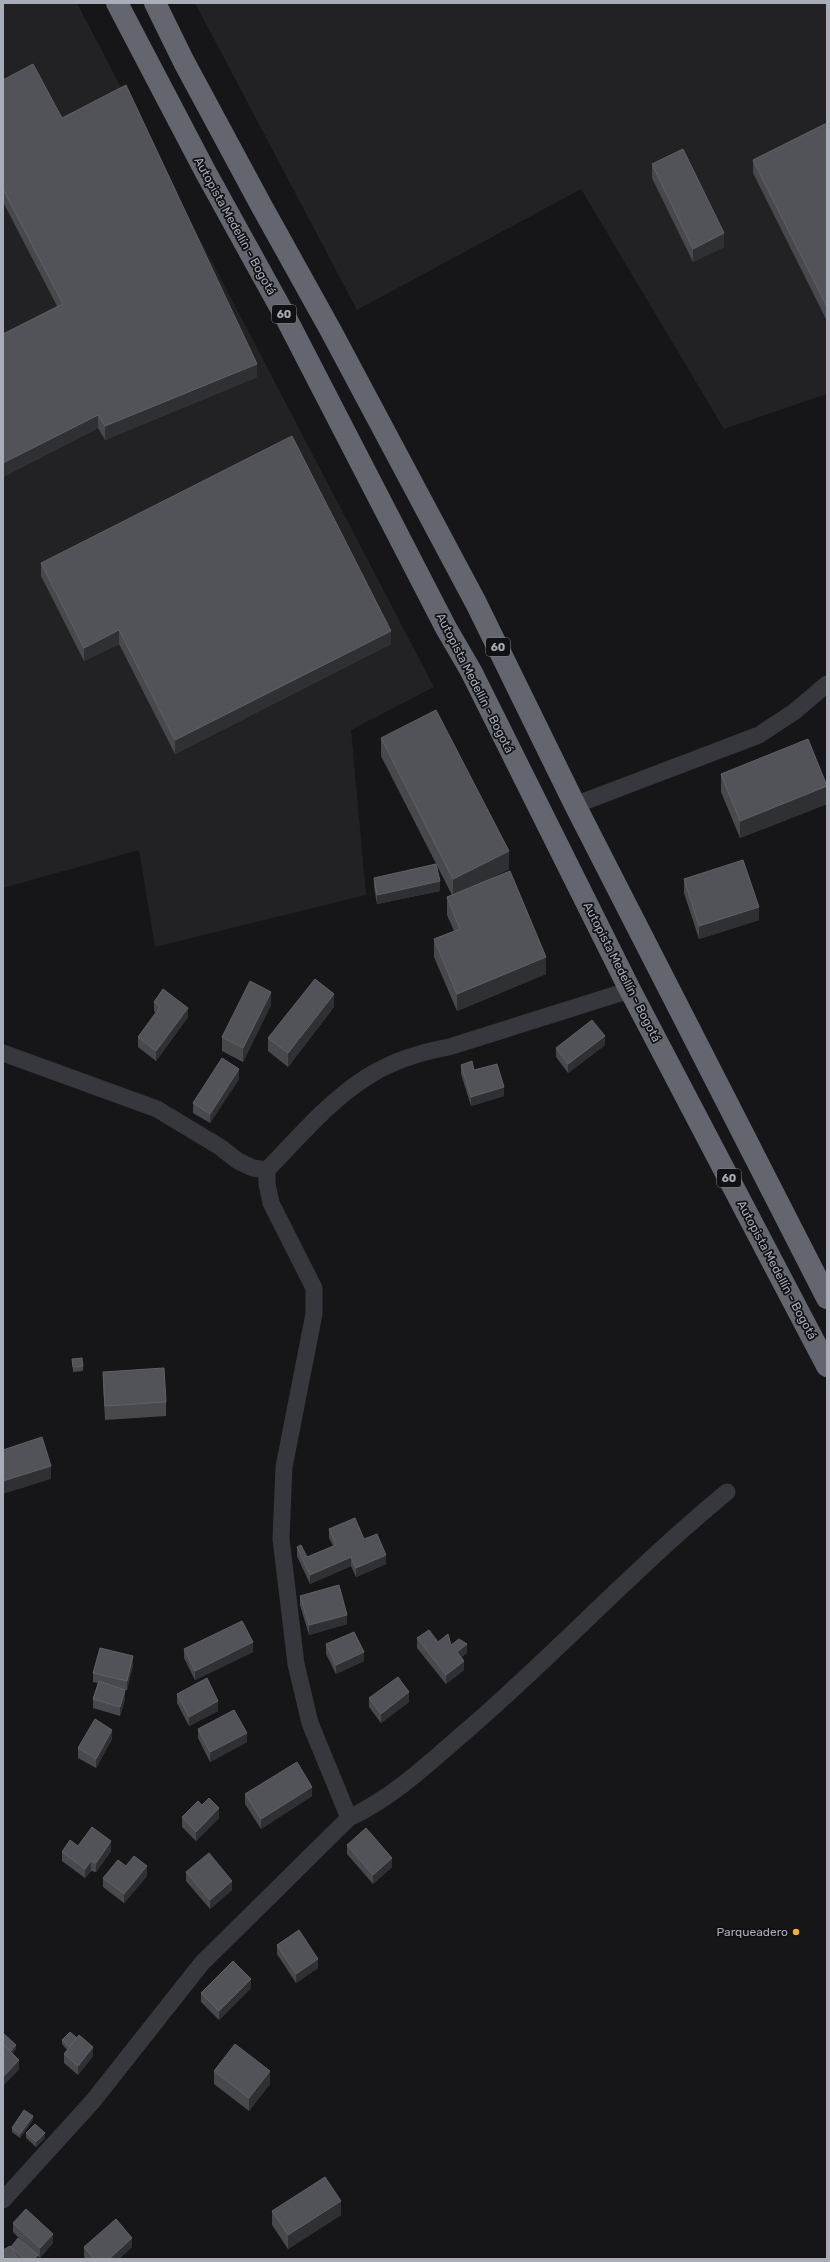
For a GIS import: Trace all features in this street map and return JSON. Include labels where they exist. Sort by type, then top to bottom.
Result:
[{"type":"highway","name":"Autopista Medellín - Bogotá","points":[[117,3],[205,171],[285,316],[446,628],[471,671],[630,990],[827,1366]]},
{"type":"highway","name":"60","points":[[155,3],[184,62],[257,198],[332,331],[476,603],[575,805],[827,1298]]},
{"type":"street","points":[[575,805],[758,735],[794,712],[827,684]]},
{"type":"street","points":[[349,1818],[310,1723],[296,1664],[281,1539],[284,1467],[314,1314],[314,1288],[270,1203],[267,1184],[267,1170],[335,1102],[367,1076],[422,1052],[449,1047],[630,990]]},
{"type":"street","points":[[3,1053],[156,1109],[220,1147],[238,1161],[253,1168],[267,1170]]},
{"type":"street","points":[[3,2200],[93,2101],[202,1963],[349,1818],[374,1806],[419,1772],[528,1677],[664,1546],[727,1492]]},
{"type":"shaded area","points":[[3,3],[77,3],[434,687],[351,730],[366,895],[155,947],[139,850],[3,888]]},
{"type":"shaded area","points":[[195,3],[827,3],[827,394],[724,429],[581,189],[357,310]]},
{"type":"building","points":[[33,64],[62,118],[126,85],[257,364],[105,426],[98,415],[3,463],[3,334],[63,304],[3,189],[3,80]]},
{"type":"building","points":[[827,123],[827,307],[753,160]]},
{"type":"building","points":[[683,149],[724,233],[693,249],[652,164]]},
{"type":"building","points":[[292,436],[391,631],[175,740],[119,630],[84,648],[41,563]]},
{"type":"building","points":[[436,710],[509,851],[453,879],[381,738]]},
{"type":"building","points":[[808,739],[827,786],[740,821],[721,774]]},
{"type":"building","points":[[743,860],[759,907],[699,926],[684,879]]},
{"type":"building","points":[[436,864],[440,881],[377,895],[374,878]]},
{"type":"building","points":[[510,871],[546,957],[457,994],[434,939],[460,929],[447,897]]},
{"type":"building","points":[[315,979],[334,994],[288,1053],[268,1038]]},
{"type":"building","points":[[250,981],[271,992],[243,1048],[222,1037]]},
{"type":"building","points":[[163,989],[188,1008],[156,1051],[138,1037],[160,1007],[154,1002]]},
{"type":"building","points":[[592,1020],[605,1036],[568,1064],[556,1048]]},
{"type":"building","points":[[222,1058],[239,1069],[210,1114],[193,1103]]},
{"type":"building","points":[[472,1061],[474,1070],[497,1064],[504,1087],[471,1097],[461,1065]]},
{"type":"building","points":[[82,1358],[83,1366],[73,1367],[72,1359]]},
{"type":"building","points":[[164,1368],[166,1402],[105,1406],[103,1372]]},
{"type":"building","points":[[42,1437],[51,1466],[3,1481],[3,1450]]},
{"type":"building","points":[[355,1518],[364,1539],[377,1534],[386,1555],[356,1568],[351,1557],[310,1575],[297,1547],[301,1545],[307,1557],[336,1545],[329,1529]]},
{"type":"building","points":[[339,1585],[347,1615],[309,1625],[300,1596]]},
{"type":"building","points":[[242,1621],[253,1642],[195,1671],[184,1649]]},
{"type":"building","points":[[429,1630],[438,1642],[448,1634],[451,1645],[459,1639],[467,1644],[457,1652],[464,1661],[446,1675],[417,1638]]},
{"type":"building","points":[[354,1632],[364,1652],[336,1665],[326,1644]]},
{"type":"building","points":[[100,1648],[133,1656],[127,1681],[93,1673]]},
{"type":"building","points":[[398,1677],[409,1692],[381,1714],[369,1698]]},
{"type":"building","points":[[207,1678],[218,1701],[189,1717],[177,1694]]},
{"type":"building","points":[[99,1681],[125,1690],[120,1707],[93,1699]]},
{"type":"building","points":[[234,1710],[247,1733],[210,1752],[198,1729]]},
{"type":"building","points":[[95,1719],[112,1730],[96,1759],[78,1748]]},
{"type":"building","points":[[297,1762],[312,1787],[261,1819],[245,1794]]},
{"type":"building","points":[[209,1798],[219,1808],[196,1832],[182,1817],[198,1801],[202,1805]]},
{"type":"building","points":[[92,1827],[111,1841],[96,1863],[91,1861],[85,1869],[62,1852],[70,1840],[78,1846]]},
{"type":"building","points":[[366,1828],[392,1858],[373,1875],[347,1845]]},
{"type":"building","points":[[209,1853],[232,1881],[210,1900],[186,1872]]},
{"type":"building","points":[[134,1856],[147,1866],[124,1894],[103,1878],[118,1860],[126,1866]]},
{"type":"building","points":[[299,1930],[318,1959],[296,1974],[277,1945]]},
{"type":"building","points":[[233,1961],[251,1979],[219,2011],[201,1993]]},
{"type":"building","points":[[70,2032],[77,2038],[69,2047],[62,2040]]},
{"type":"building","points":[[3,2033],[16,2045],[10,2052],[3,2044]]},
{"type":"building","points":[[79,2035],[93,2047],[78,2066],[64,2054]]},
{"type":"building","points":[[3,2044],[19,2060],[3,2077]]},
{"type":"building","points":[[235,2044],[270,2071],[249,2098],[214,2071]]},
{"type":"building","points":[[24,2110],[33,2116],[20,2134],[12,2128]]},
{"type":"building","points":[[35,2124],[45,2133],[36,2142],[26,2133]]},
{"type":"building","points":[[325,2177],[341,2201],[288,2235],[272,2211]]},
{"type":"building","points":[[26,2209],[53,2234],[40,2248],[13,2223]]},
{"type":"building","points":[[116,2219],[132,2238],[109,2259],[94,2259],[84,2247]]},
{"type":"building","points":[[18,2238],[38,2255],[34,2259],[24,2259],[11,2247]]},
{"type":"building","points":[[10,2246],[17,2257],[14,2259],[3,2259],[3,2250]]},
{"type":"place","name":"Parqueadero","points":[[796,1932]]}]
